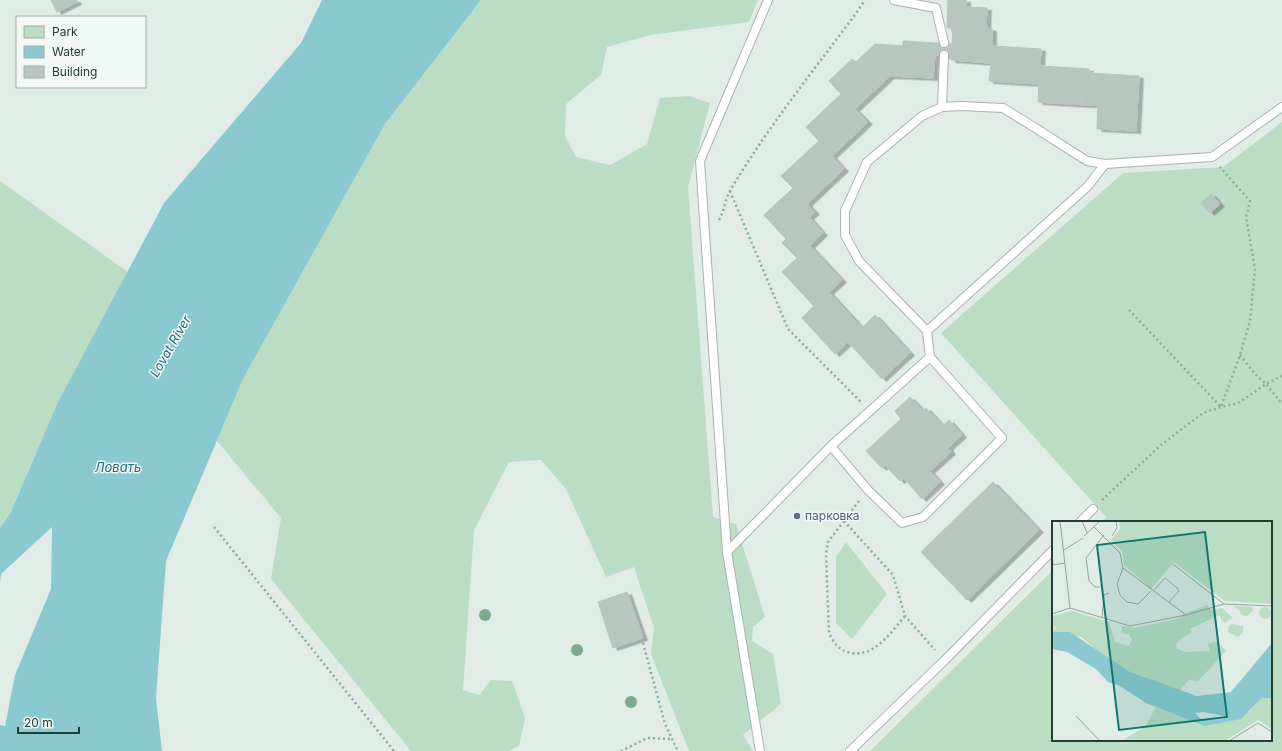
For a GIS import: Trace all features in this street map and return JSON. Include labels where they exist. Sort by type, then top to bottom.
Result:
[{"type":"lane","points":[[760,751],[727,552],[700,161],[768,0]]},
{"type":"lane","points":[[894,0],[936,8],[944,43]]},
{"type":"lane","points":[[942,107],[944,55]]},
{"type":"lane","points":[[831,446],[868,490],[902,523],[923,517],[1002,438],[930,356],[927,331],[859,262],[845,235],[845,211],[867,162],[922,116],[942,107],[962,106],[1003,108],[1087,161],[1105,164],[1212,157],[1282,107]]},
{"type":"lane","points":[[927,331],[1088,186],[1105,164]]},
{"type":"lane","points":[[727,552],[831,446],[930,356]]},
{"type":"lane","points":[[1081,521],[1093,509]]},
{"type":"lane","points":[[850,751],[945,660],[1052,551]]},
{"type":"path","points":[[705,240],[722,215],[730,190],[770,129],[865,0]]},
{"type":"path","points":[[1212,157],[1250,201],[1246,217],[1255,269],[1250,321],[1240,355],[1220,406]]},
{"type":"path","points":[[730,190],[788,329],[870,411]]},
{"type":"path","points":[[1129,310],[1220,406]]},
{"type":"path","points":[[1240,355],[1282,404]]},
{"type":"path","points":[[1093,509],[1161,445],[1203,413],[1220,406],[1238,403],[1266,384],[1282,376]]},
{"type":"path","points":[[868,490],[828,542],[826,554],[829,633],[834,643],[843,652],[856,654],[870,651],[884,640],[905,616]]},
{"type":"path","points":[[844,521],[893,575],[905,616],[945,660]]},
{"type":"path","points":[[214,527],[394,751]]},
{"type":"path","points":[[642,643],[665,724],[678,751]]},
{"type":"path","points":[[621,751],[647,738],[672,739]]},
{"type":"green space","points":[[481,0],[758,0],[749,22],[650,35],[607,47],[601,75],[566,104],[565,136],[576,157],[610,165],[647,144],[660,98],[689,96],[710,103],[688,187],[713,517],[736,524],[765,617],[753,627],[752,641],[773,654],[781,704],[743,735],[753,751],[689,751],[651,654],[654,628],[634,567],[606,577],[566,489],[541,460],[509,462],[474,530],[463,690],[479,695],[491,680],[512,681],[525,718],[519,746],[509,751],[411,751],[271,579],[281,518],[217,441],[243,379],[385,124]]},
{"type":"green space","points":[[1282,122],[1282,751],[870,751],[1052,571],[1052,741],[1272,741],[1272,521],[1102,521],[1106,517],[941,333],[1123,173],[1223,167]]},
{"type":"green space","points":[[0,181],[128,272],[57,404],[10,514],[0,528]]},
{"type":"green space","points":[[846,542],[887,594],[852,639],[836,623],[836,557]]},
{"type":"water","name":"Ловать","points":[[322,0],[481,0],[385,124],[243,379],[166,561],[156,698],[162,751],[0,751],[0,725],[5,726],[15,675],[51,589],[52,527],[1,574],[0,581],[0,528],[10,514],[57,404],[164,203],[301,43]]},
{"type":"building","points":[[51,0],[76,0],[77,2],[57,12]]},
{"type":"building","points":[[948,0],[966,0],[966,7],[987,8],[986,28],[992,29],[992,46],[1041,49],[1040,66],[1089,69],[1087,105],[1038,102],[1039,84],[989,81],[991,63],[951,60],[953,28],[947,28]]},
{"type":"building","points":[[903,41],[952,44],[952,56],[935,55],[933,78],[890,76],[855,109],[868,122],[832,156],[844,169],[807,204],[815,212],[809,217],[823,233],[810,246],[842,280],[829,292],[862,328],[875,315],[910,353],[882,379],[848,342],[835,354],[802,318],[814,306],[782,272],[797,258],[782,243],[786,239],[764,215],[793,188],[781,176],[819,141],[806,127],[841,94],[829,81],[852,59],[856,62],[875,44],[903,46]]},
{"type":"building","points":[[1089,73],[1139,76],[1136,131],[1097,129],[1098,105],[1087,105]]},
{"type":"building","points":[[1211,194],[1220,204],[1210,213],[1201,203]]},
{"type":"building","points":[[910,397],[923,411],[926,408],[943,426],[949,420],[962,435],[948,448],[951,452],[930,471],[940,482],[922,499],[904,478],[900,481],[885,465],[882,468],[866,451],[901,419],[895,411]]},
{"type":"building","points":[[993,482],[1039,530],[967,600],[921,552]]},
{"type":"building","points":[[627,592],[643,638],[613,648],[598,602]]},
{"type":"place","name":"парковка","points":[[797,516]]},
{"type":"water label","name":"Lovat River","points":[[170,346]]}]
